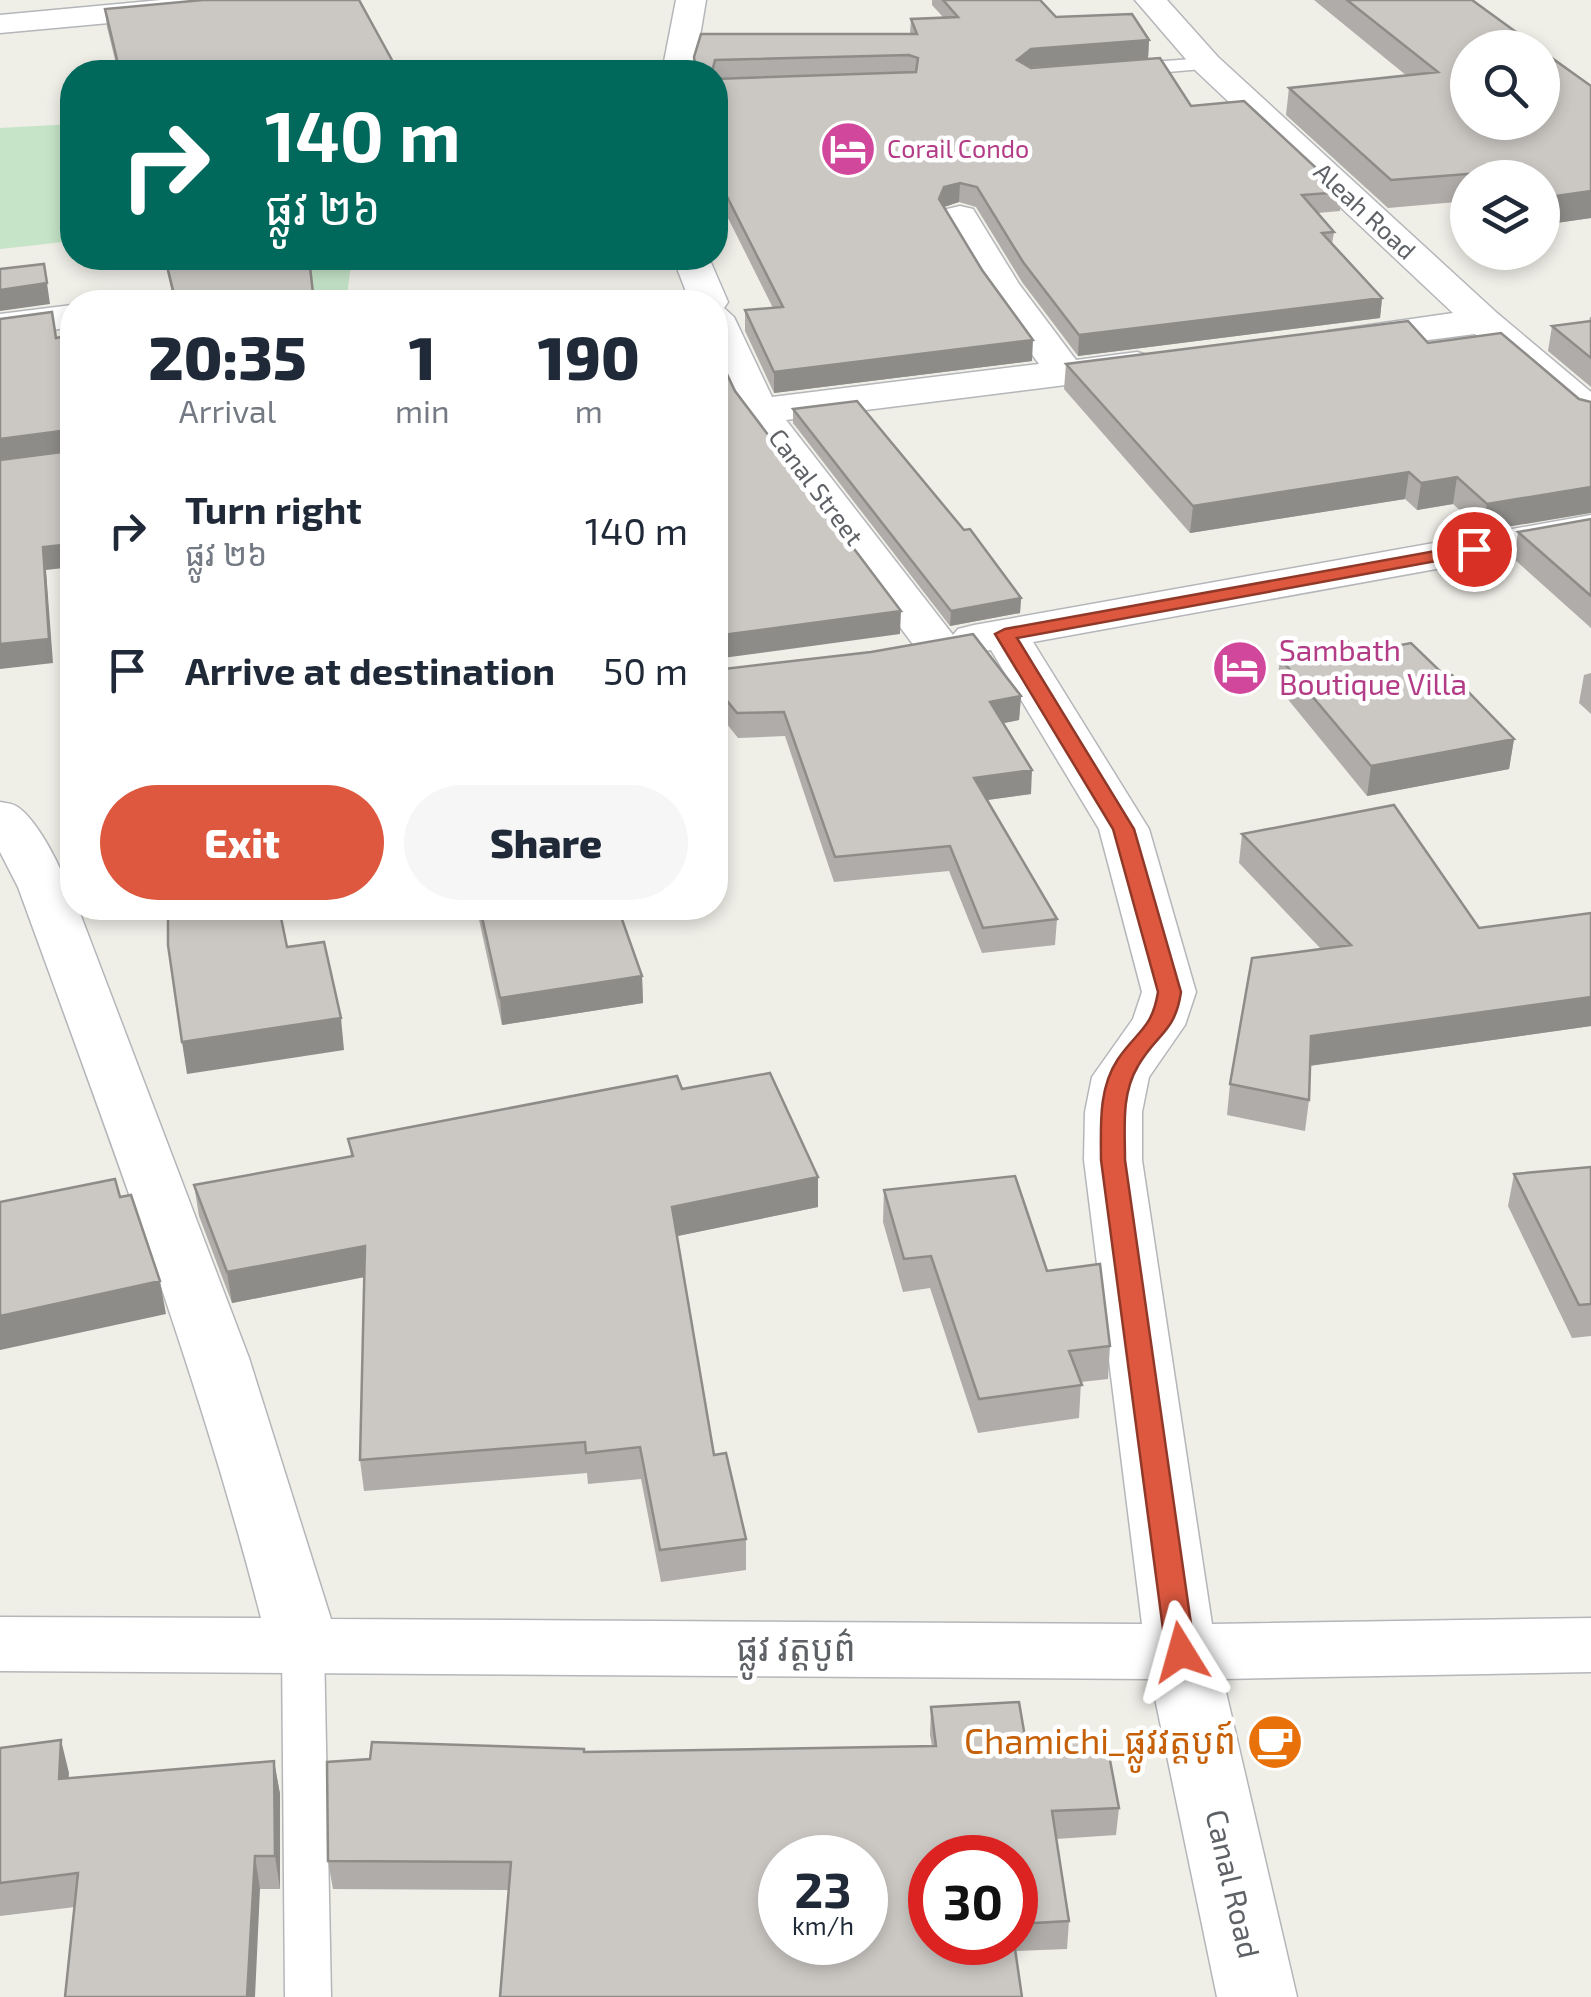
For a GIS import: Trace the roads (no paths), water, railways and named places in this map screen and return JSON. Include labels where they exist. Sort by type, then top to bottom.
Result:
[{"type":"street","points":[[0,24],[262,0]]},
{"type":"street","points":[[680,60],[691,0]]},
{"type":"street","name":"Aleah Road","points":[[1150,0],[1207,64],[1483,321],[1591,413]]},
{"type":"street","points":[[960,217],[1003,288],[1066,373]]},
{"type":"street","points":[[0,326],[60,318]]},
{"type":"street","points":[[1312,342],[1483,321]]},
{"type":"street","name":"Canal Street","points":[[728,345],[758,411],[937,645]]},
{"type":"street","points":[[758,411],[1180,359]]},
{"type":"street","points":[[887,654],[1591,528]]},
{"type":"street","name":"Canal Road","points":[[1005,634],[1124,829],[1169,992],[1166,1017],[1128,1062],[1118,1083],[1113,1160],[1181,1652],[1258,1997]]},
{"type":"street","points":[[0,817],[23,847],[44,887],[157,1192],[271,1518],[303,1645]]},
{"type":"street","name":"ផ្លូវ វត្តបូព៌","points":[[0,1644],[1181,1652],[1591,1645]]},
{"type":"lane","points":[[1109,71],[1207,64]]},
{"type":"lane","points":[[303,1645],[308,1997]]},
{"type":"place","name":"Corail Condo","points":[[848,149]]},
{"type":"place","name":"Sambath Boutique Villa","points":[[1240,668]]},
{"type":"place","name":"Chamichi_ផ្លូវវត្តបូព៍","points":[[1275,1742]]}]
